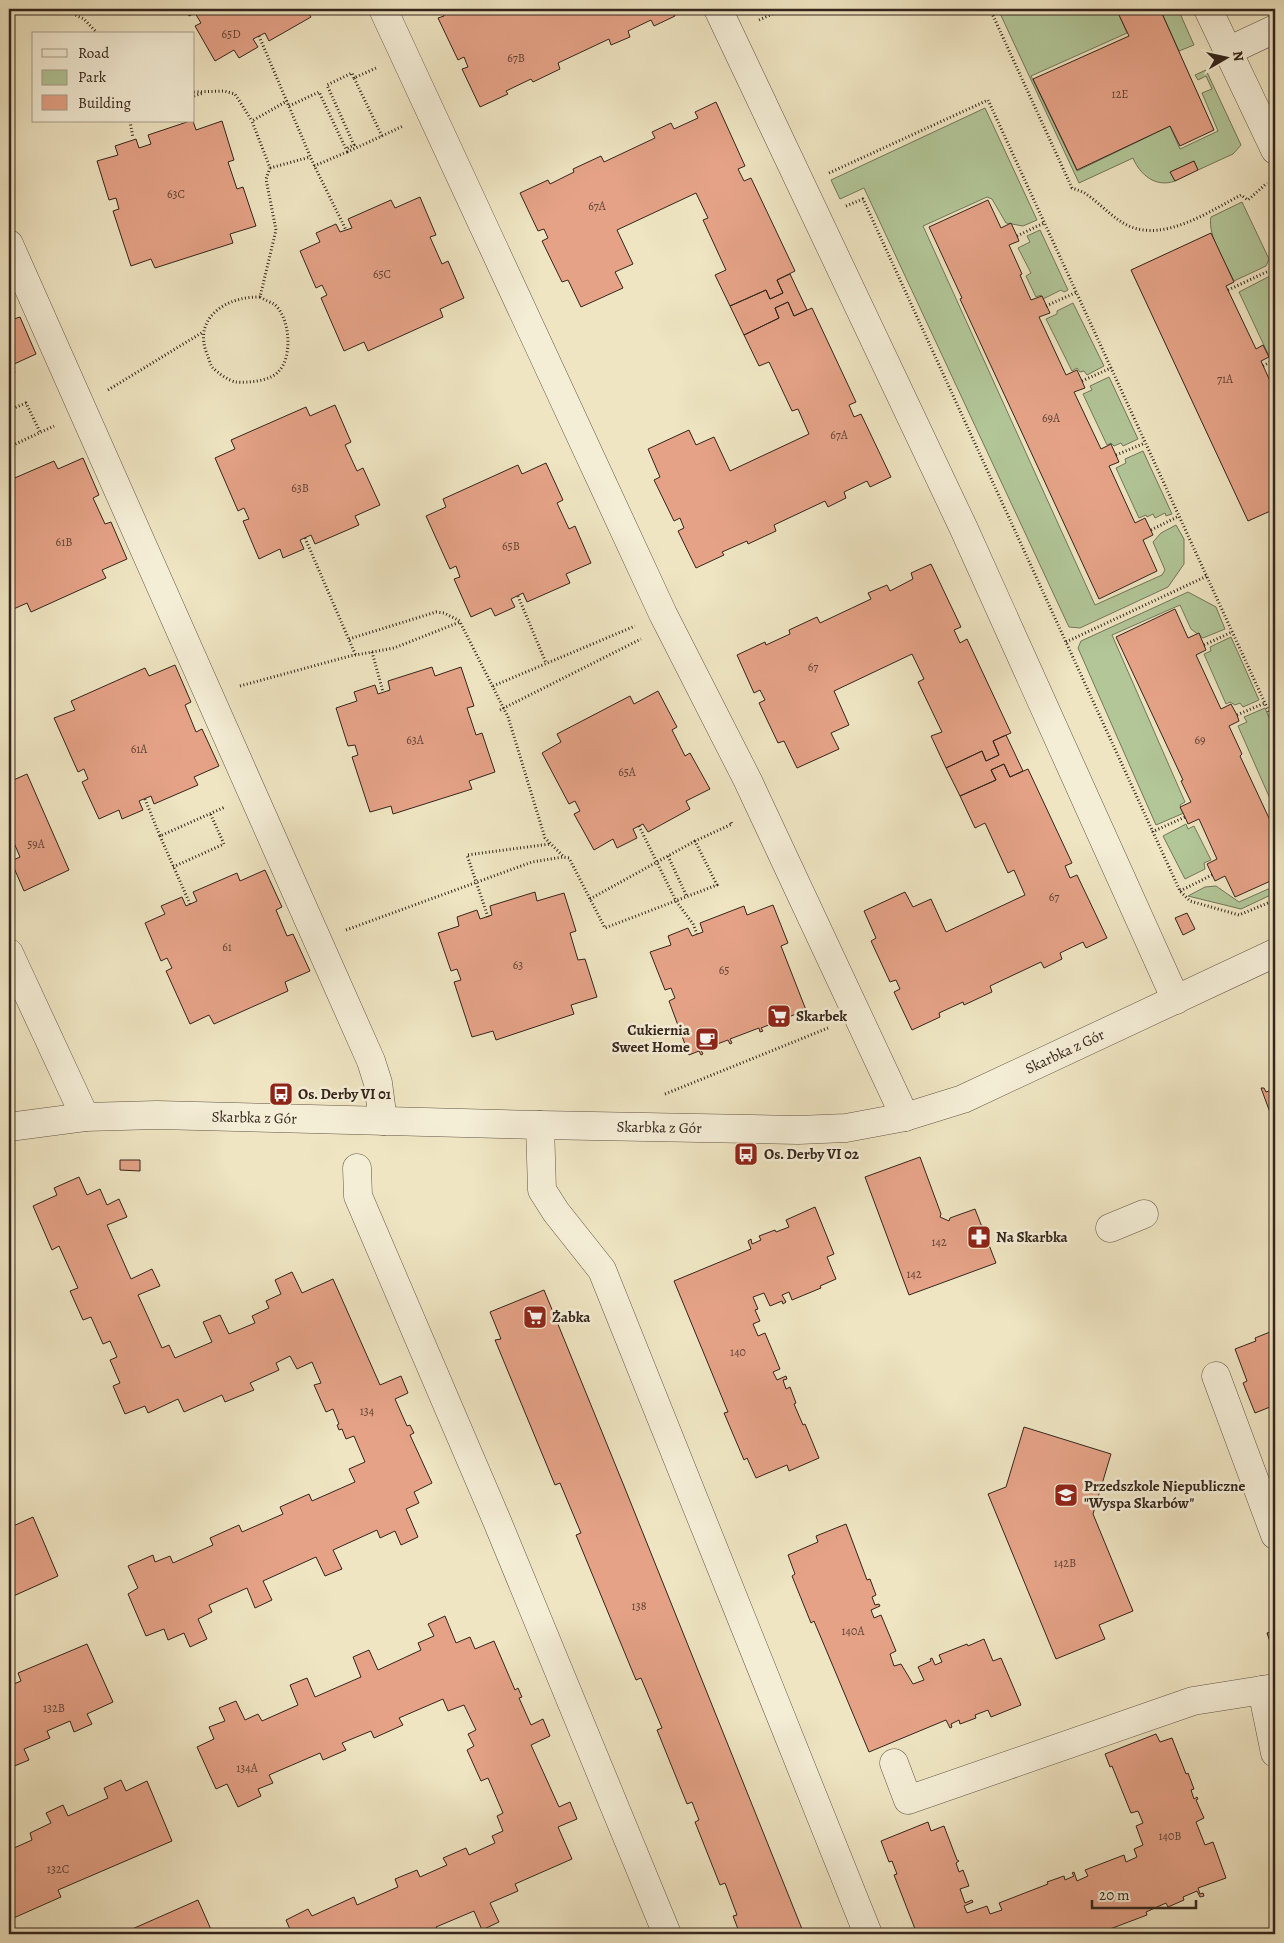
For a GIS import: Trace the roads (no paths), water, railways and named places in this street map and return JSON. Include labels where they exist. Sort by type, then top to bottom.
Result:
[{"type":"street","points":[[383,9],[658,605],[748,781],[905,1117]]},
{"type":"street","points":[[718,9],[964,529],[1176,1000]]},
{"type":"street","points":[[1208,9],[1275,150]]},
{"type":"street","points":[[1228,51],[1275,28]]},
{"type":"street","points":[[9,244],[371,1062],[378,1083],[383,1121]]},
{"type":"street","points":[[9,953],[85,1117]]},
{"type":"street","name":"Skarbka z Gór","points":[[9,1127],[85,1117],[157,1115],[798,1130],[846,1128],[905,1117],[963,1099],[1275,954]]},
{"type":"street","points":[[540,1125],[542,1190],[556,1212],[602,1270],[868,1934]]},
{"type":"street","points":[[357,1168],[358,1196],[501,1530],[667,1934]]},
{"type":"street","points":[[1110,1228],[1144,1214]]},
{"type":"street","points":[[1216,1376],[1275,1535]]},
{"type":"street","points":[[894,1762],[908,1800],[1193,1700],[1268,1689],[1275,1753]]},
{"type":"place","name":"Skarbek","points":[[779,1016]]},
{"type":"place","name":"Cukiernia Sweet Home","points":[[707,1039]]},
{"type":"place","name":"Os. Derby VI 01","points":[[281,1094]]},
{"type":"place","name":"Os. Derby VI 02","points":[[746,1154]]},
{"type":"place","name":"Na Skarbka","points":[[979,1237]]},
{"type":"place","name":"Żabka","points":[[535,1317]]},
{"type":"place","name":"Przedszkole Niepubliczne \"Wyspa Skarbów\"","points":[[1066,1495]]}]
